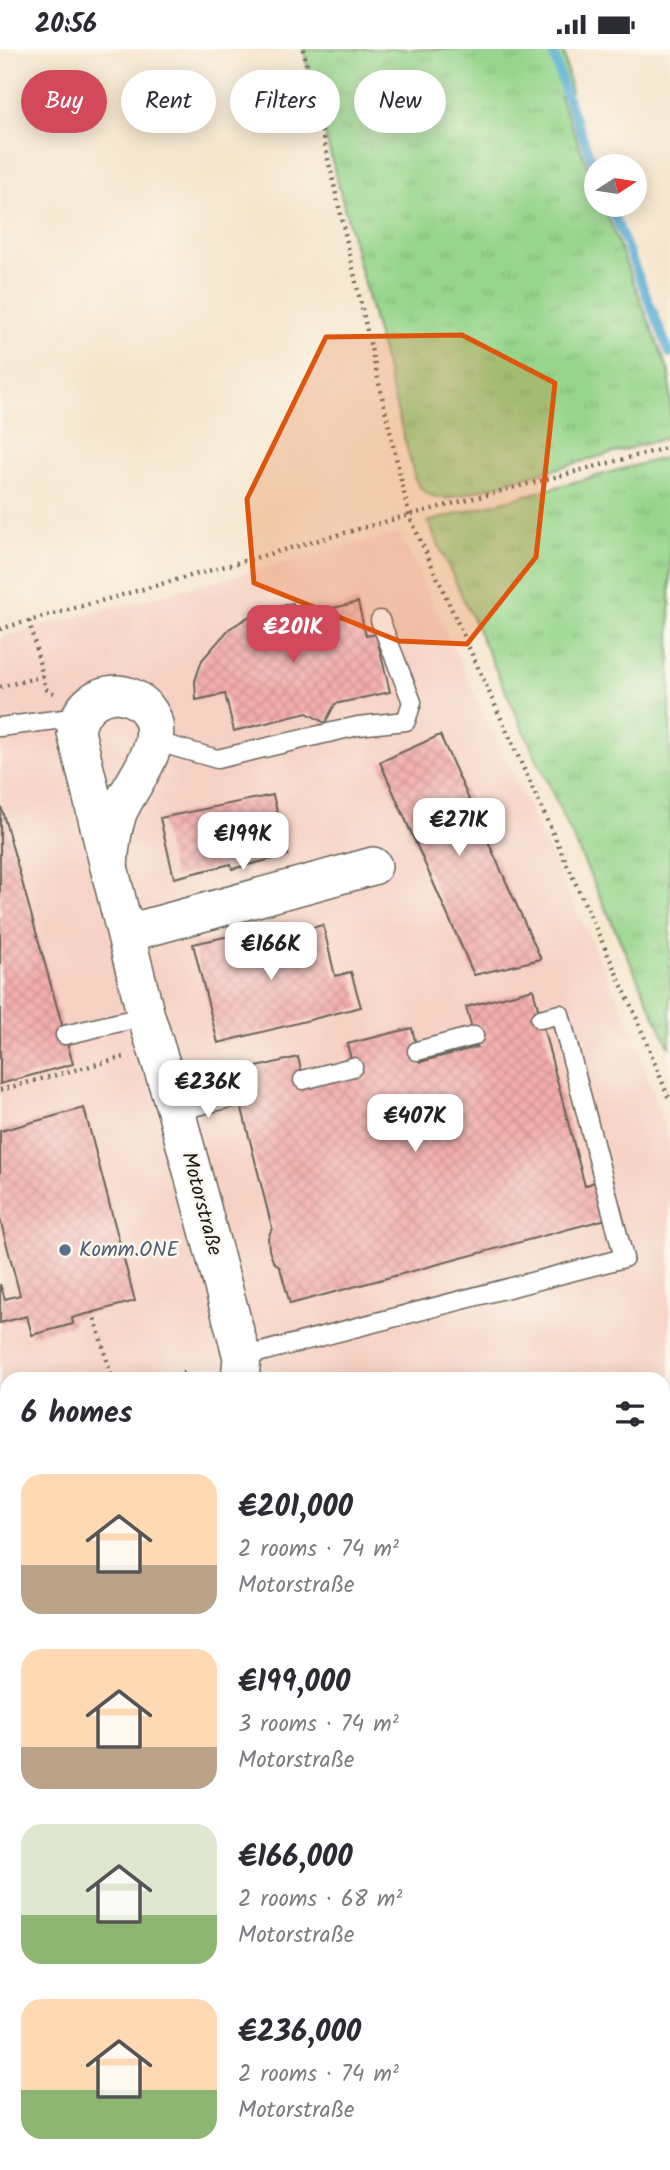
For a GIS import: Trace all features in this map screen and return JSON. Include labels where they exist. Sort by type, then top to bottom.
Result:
[{"type":"street","points":[[81,714],[95,699],[109,694],[132,697],[144,706],[152,719],[154,741]]},
{"type":"street","name":"Motorstraße","points":[[81,714],[77,739],[128,933],[146,1016],[176,1111],[241,1368]]},
{"type":"street","name":"Motorstraße","points":[[110,867],[110,844],[118,814],[154,741]]},
{"type":"street","points":[[128,933],[373,866]]},
{"type":"lane","points":[[154,741],[217,759],[358,726],[406,722],[412,702],[380,620]]},
{"type":"lane","points":[[0,727],[81,714]]},
{"type":"lane","points":[[241,1368],[624,1258],[560,1014],[540,1019]]},
{"type":"lane","points":[[65,1035],[146,1016]]},
{"type":"lane","points":[[417,1051],[474,1036]]},
{"type":"lane","points":[[303,1080],[353,1067]]},
{"type":"lane","points":[[176,1111],[239,1096]]},
{"type":"path","points":[[303,49],[409,515],[637,1019],[670,1101]]},
{"type":"path","points":[[0,629],[409,515],[670,447]]},
{"type":"path","points":[[29,621],[46,689],[81,714]]},
{"type":"path","points":[[0,687],[43,676]]},
{"type":"path","points":[[0,1090],[129,1056]]},
{"type":"path","points":[[93,1313],[109,1372]]},
{"type":"highlighted area","points":[[462,335],[555,383],[536,557],[467,644],[399,641],[254,583],[247,499],[326,337]]},
{"type":"shaded area","points":[[400,533],[632,1029],[670,1143],[670,1372],[0,1372],[0,637]]},
{"type":"green space","points":[[303,49],[563,49],[571,92],[560,97],[584,157],[584,217],[608,217],[670,375],[670,437],[447,499],[432,496],[421,488],[415,479],[325,133],[340,133],[340,70],[308,70]]},
{"type":"green space","points":[[670,456],[670,1049],[428,522]]},
{"type":"building","points":[[358,602],[366,636],[376,634],[390,692],[335,704],[325,723],[307,713],[234,731],[225,694],[196,700],[195,681],[202,660],[229,629],[250,616],[293,603],[297,617]]},
{"type":"building","points":[[440,735],[541,959],[474,975],[380,762]]},
{"type":"building","points":[[273,795],[288,855],[232,869],[231,864],[174,878],[160,818]]},
{"type":"building","points":[[0,803],[73,1064],[0,1084]]},
{"type":"building","points":[[323,925],[335,976],[351,972],[361,1007],[218,1043],[193,944],[252,931],[254,942]]},
{"type":"building","points":[[533,989],[585,1186],[596,1181],[606,1219],[290,1304],[280,1268],[273,1261],[269,1250],[268,1238],[272,1228],[233,1073],[298,1057],[305,1086],[355,1074],[347,1044],[412,1028],[420,1062],[477,1047],[466,1007]]},
{"type":"building","name":"Komm.ONE","points":[[84,1108],[135,1301],[72,1318],[73,1324],[32,1335],[27,1316],[0,1323],[0,1284],[5,1299],[20,1295],[0,1219],[0,1131]]},
{"type":"waterway","points":[[552,49],[566,95],[589,154]]},
{"type":"waterway","points":[[615,217],[670,354]]},
{"type":"place","name":"Komm.ONE","points":[[65,1250]]}]
